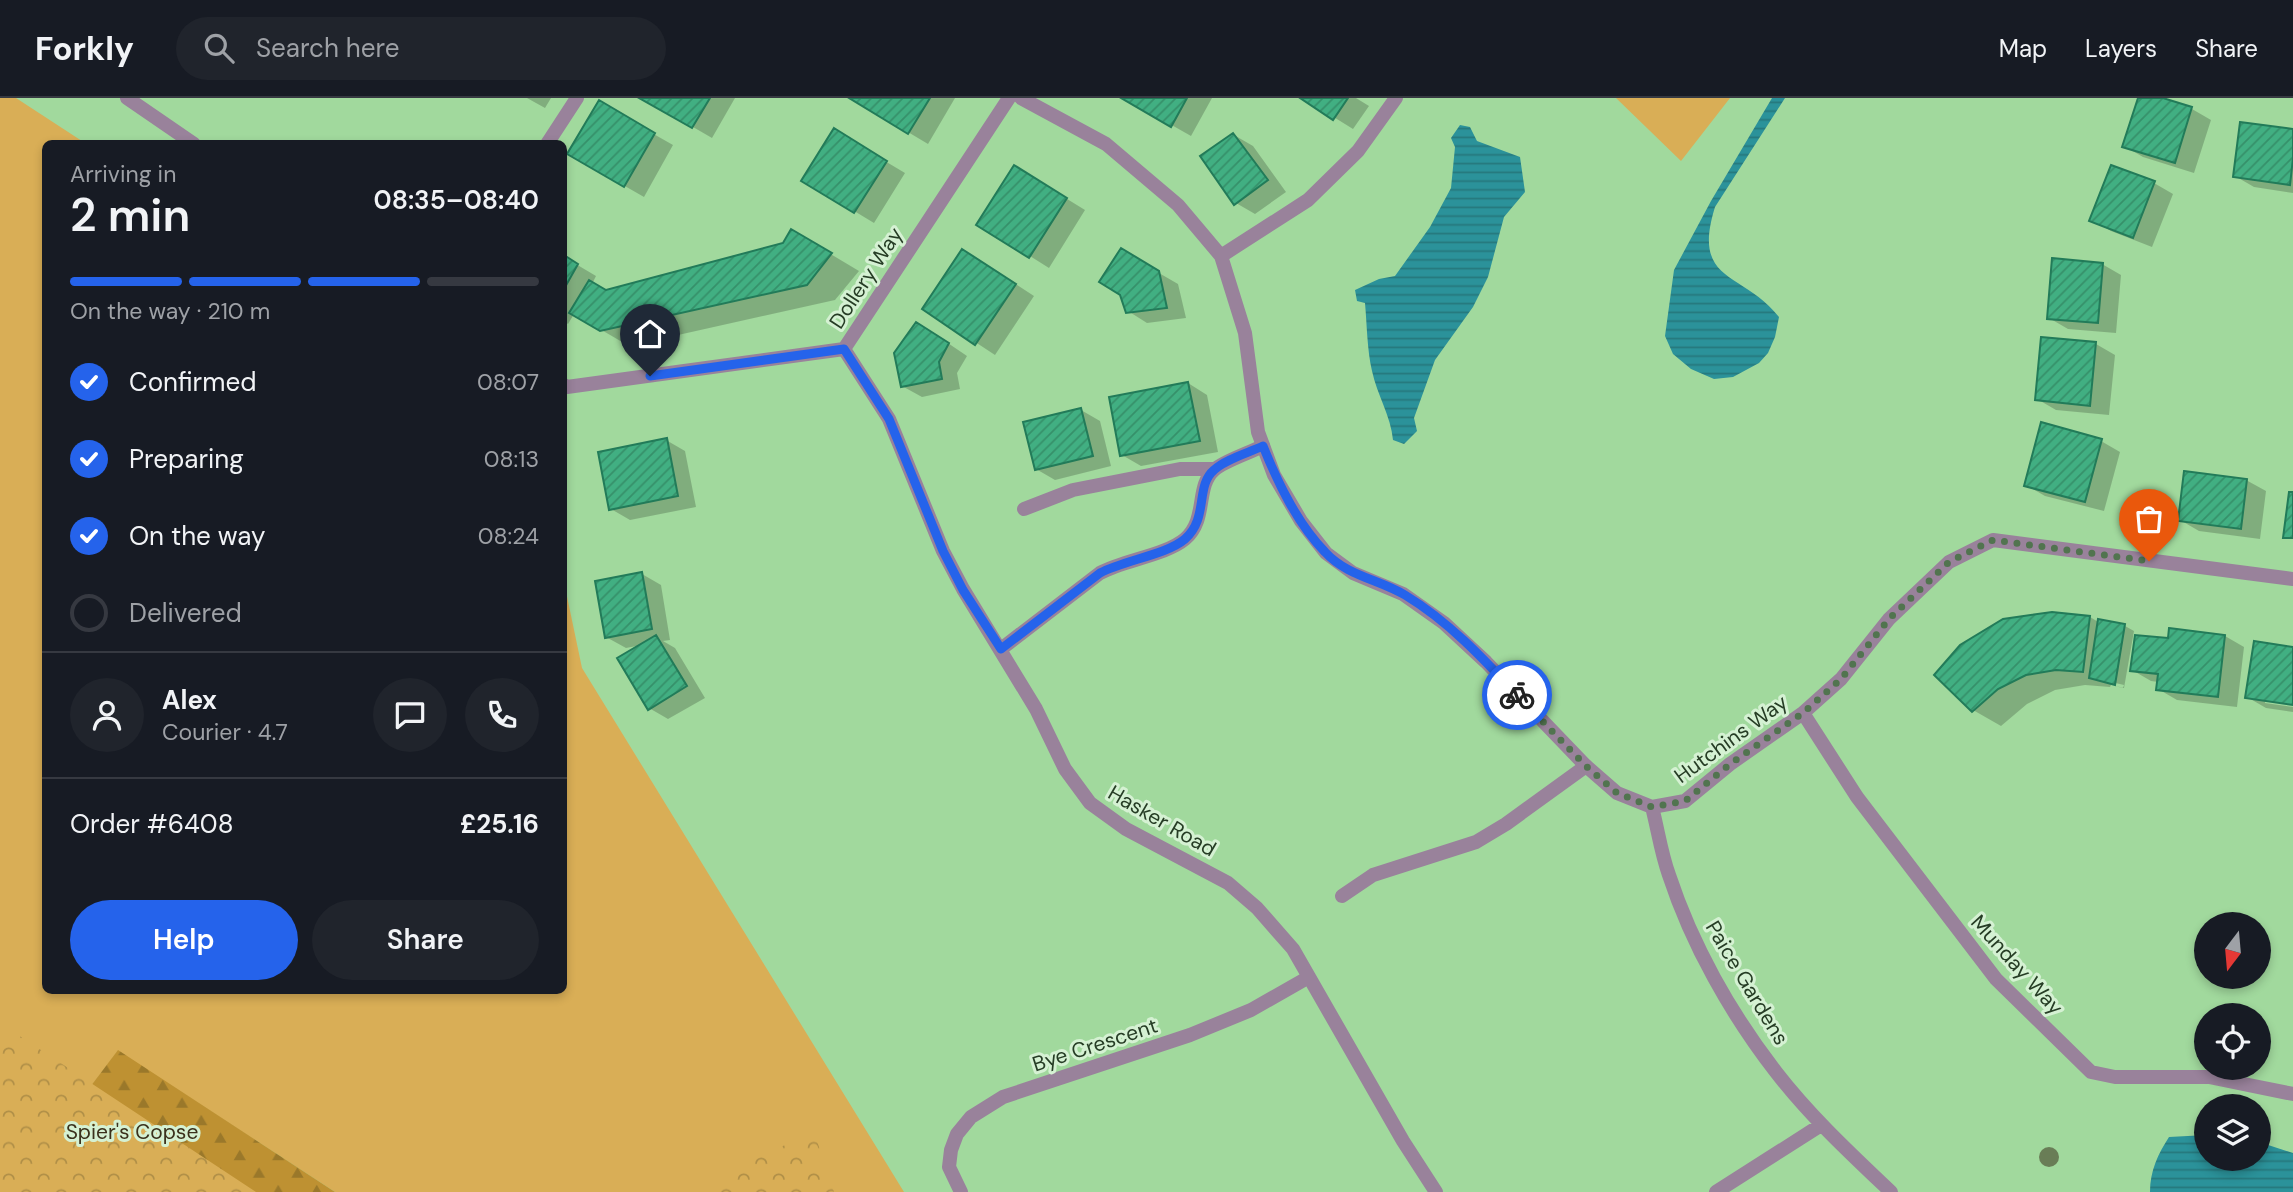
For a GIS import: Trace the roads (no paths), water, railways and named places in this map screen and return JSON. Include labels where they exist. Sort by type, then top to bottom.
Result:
[{"type":"street","points":[[127,98],[188,140]]},
{"type":"street","points":[[550,140],[577,98]]},
{"type":"street","name":"Dollery Way","points":[[567,387],[844,349],[1009,98]]},
{"type":"street","points":[[1021,98],[1106,144],[1178,205],[1221,256],[1245,333],[1258,432],[1274,475],[1301,521],[1326,553],[1353,573],[1403,594],[1444,623],[1486,662],[1586,766],[1617,793],[1652,807]]},
{"type":"street","points":[[1221,256],[1308,200],[1358,152],[1396,98]]},
{"type":"street","name":"Hasker Road","points":[[844,349],[889,419],[943,551],[963,590],[1036,709],[1065,769],[1090,803],[1126,829],[1228,883],[1257,908],[1293,949],[1368,1083],[1436,1192]]},
{"type":"street","points":[[1024,509],[1073,490],[1180,469],[1214,469],[1263,446]]},
{"type":"street","points":[[1001,649],[1100,573],[1184,540],[1199,520],[1207,478],[1214,469]]},
{"type":"street","name":"Hutchins Way","points":[[1652,807],[1685,801],[1803,713],[1841,679],[1889,619],[1949,562],[1993,540],[2293,579]]},
{"type":"street","name":"Munday Way","points":[[1803,713],[1857,797],[1996,979],[2091,1072],[2115,1077],[2209,1077],[2293,1094]]},
{"type":"street","points":[[1342,896],[1373,875],[1462,848],[1483,838],[1586,766]]},
{"type":"street","name":"Paice Gardens","points":[[1652,807],[1668,874],[1689,930],[1728,1002],[1776,1072],[1821,1125],[1891,1192]]},
{"type":"street","name":"Bye Crescent","points":[[961,1192],[949,1167],[957,1134],[971,1117],[1003,1097],[1190,1035],[1251,1010],[1309,977]]},
{"type":"street","points":[[1716,1192],[1821,1125]]},
{"type":"water","points":[[1772,98],[1785,98],[1715,207],[1709,232],[1710,250],[1715,264],[1724,274],[1765,302],[1779,317],[1775,337],[1768,353],[1759,363],[1733,377],[1714,379],[1691,369],[1673,354],[1665,336],[1674,270]]},
{"type":"water","points":[[1460,125],[1470,127],[1477,141],[1520,157],[1525,192],[1504,217],[1488,277],[1473,307],[1435,360],[1414,418],[1417,431],[1404,444],[1393,440],[1390,422],[1372,371],[1365,303],[1357,301],[1355,290],[1379,279],[1395,276],[1430,227],[1451,188],[1455,147],[1451,138]]},
{"type":"water","points":[[2194,1136],[2194,1171],[2271,1171],[2271,1146],[2293,1153],[2293,1192],[2150,1192],[2155,1163],[2169,1137]]},
{"type":"park label","name":"Spier's Copse","points":[[132,1132]]}]
